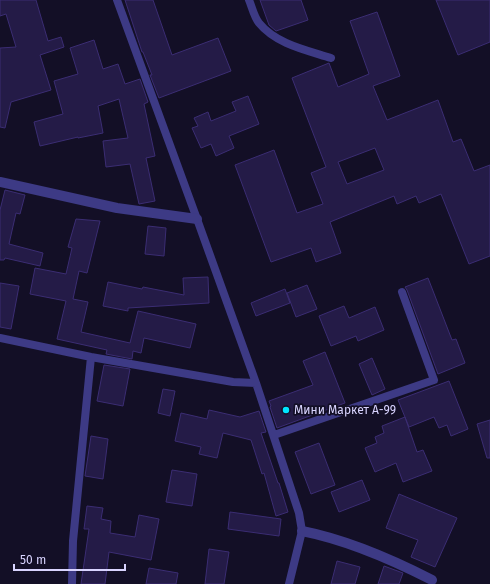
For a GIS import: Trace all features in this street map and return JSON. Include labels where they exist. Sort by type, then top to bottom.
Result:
[{"type":"street","points":[[0,182],[117,208],[197,219]]},
{"type":"street","points":[[302,532],[332,538],[352,545],[401,564],[432,580]]},
{"type":"lane","points":[[117,0],[256,383],[299,513],[302,532],[289,584]]},
{"type":"lane","points":[[249,0],[257,22],[270,34],[291,46],[331,58]]},
{"type":"lane","points":[[274,435],[434,380],[402,292]]},
{"type":"lane","points":[[0,338],[92,357],[233,382],[256,383]]},
{"type":"lane","points":[[72,584],[74,541],[92,357]]},
{"type":"building","points":[[0,0],[36,0],[48,41],[61,37],[64,47],[40,55],[51,90],[11,102],[5,128],[0,127],[0,48],[16,47],[6,14],[0,16]]},
{"type":"building","points":[[125,0],[153,0],[172,55],[218,38],[231,71],[159,98]]},
{"type":"building","points":[[260,0],[301,0],[308,20],[276,31],[269,25]]},
{"type":"building","points":[[436,0],[490,0],[490,42],[458,55]]},
{"type":"building","points":[[377,12],[400,76],[373,86],[387,120],[438,100],[453,142],[461,139],[474,171],[490,165],[490,256],[469,264],[441,194],[419,203],[416,196],[397,204],[394,196],[330,222],[341,253],[316,262],[311,248],[271,262],[235,165],[274,150],[297,213],[323,204],[311,173],[326,167],[292,78],[329,63],[338,87],[369,74],[350,21]],"holes":[[[375,148],[384,170],[347,184],[338,162]]]},
{"type":"building","points":[[94,40],[103,69],[118,64],[125,84],[140,79],[148,102],[144,104],[155,156],[146,158],[155,201],[139,204],[130,164],[106,167],[103,141],[128,138],[119,99],[98,106],[103,133],[40,146],[34,122],[63,114],[54,81],[78,74],[70,48]]},
{"type":"building","points":[[248,96],[259,124],[229,136],[234,148],[216,156],[211,144],[201,148],[192,128],[198,126],[194,118],[208,112],[211,121],[236,111],[232,102]]},
{"type":"building","points":[[5,190],[25,195],[20,214],[16,213],[9,244],[43,253],[40,266],[5,258],[4,260],[0,260],[0,210]]},
{"type":"building","points":[[76,219],[100,221],[87,273],[79,271],[73,299],[88,302],[81,332],[130,343],[138,311],[196,324],[190,348],[144,338],[141,353],[133,351],[132,359],[106,354],[107,350],[57,339],[66,301],[30,294],[35,268],[66,274],[72,248],[68,247]]},
{"type":"building","points":[[148,226],[166,228],[164,256],[145,254]]},
{"type":"building","points":[[208,277],[209,303],[128,308],[128,311],[103,306],[108,282],[184,295],[183,278]]},
{"type":"building","points":[[428,278],[452,340],[456,339],[465,363],[438,374],[405,287]]},
{"type":"building","points":[[0,283],[19,286],[11,329],[0,327]]},
{"type":"building","points":[[307,285],[317,309],[296,317],[287,293]]},
{"type":"building","points":[[285,289],[290,303],[256,316],[251,303]]},
{"type":"building","points":[[344,306],[349,318],[375,307],[384,330],[358,341],[356,336],[331,346],[319,316]]},
{"type":"building","points":[[325,352],[345,403],[277,428],[269,401],[313,385],[303,361]]},
{"type":"building","points":[[372,358],[385,389],[372,395],[359,364]]},
{"type":"building","points":[[104,365],[130,369],[123,406],[97,401]]},
{"type":"building","points":[[449,381],[468,429],[451,436],[447,425],[439,428],[434,417],[409,427],[398,400]]},
{"type":"building","points":[[163,389],[175,391],[170,416],[158,413]]},
{"type":"building","points":[[209,410],[240,417],[259,411],[266,432],[261,433],[288,512],[276,516],[264,473],[262,474],[251,440],[223,433],[217,458],[199,454],[201,447],[175,441],[181,413],[207,419]]},
{"type":"building","points":[[405,417],[417,452],[423,450],[432,471],[403,482],[396,463],[375,472],[365,448],[377,443],[375,437],[384,433],[382,426]]},
{"type":"building","points":[[490,420],[490,458],[487,458],[477,424]]},
{"type":"building","points":[[91,436],[108,439],[103,479],[85,476]]},
{"type":"building","points":[[319,443],[335,485],[311,494],[295,452]]},
{"type":"building","points":[[172,470],[197,474],[192,506],[166,502]]},
{"type":"building","points":[[362,480],[370,500],[339,512],[331,492]]},
{"type":"building","points":[[399,494],[457,518],[435,567],[411,557],[418,540],[386,528]]},
{"type":"building","points":[[87,506],[103,508],[101,519],[111,521],[110,533],[135,537],[139,515],[159,519],[151,560],[109,552],[105,584],[81,584],[89,529],[84,529]]},
{"type":"building","points":[[230,512],[281,519],[279,536],[228,529]]},
{"type":"building","points":[[209,549],[229,552],[224,584],[205,584]]},
{"type":"building","points":[[337,561],[360,567],[355,584],[331,584]]},
{"type":"building","points":[[384,566],[403,573],[399,584],[378,584]]},
{"type":"building","points":[[149,568],[178,573],[176,584],[146,584]]},
{"type":"place","name":"Мини Маркет А-99","points":[[286,410]]}]
